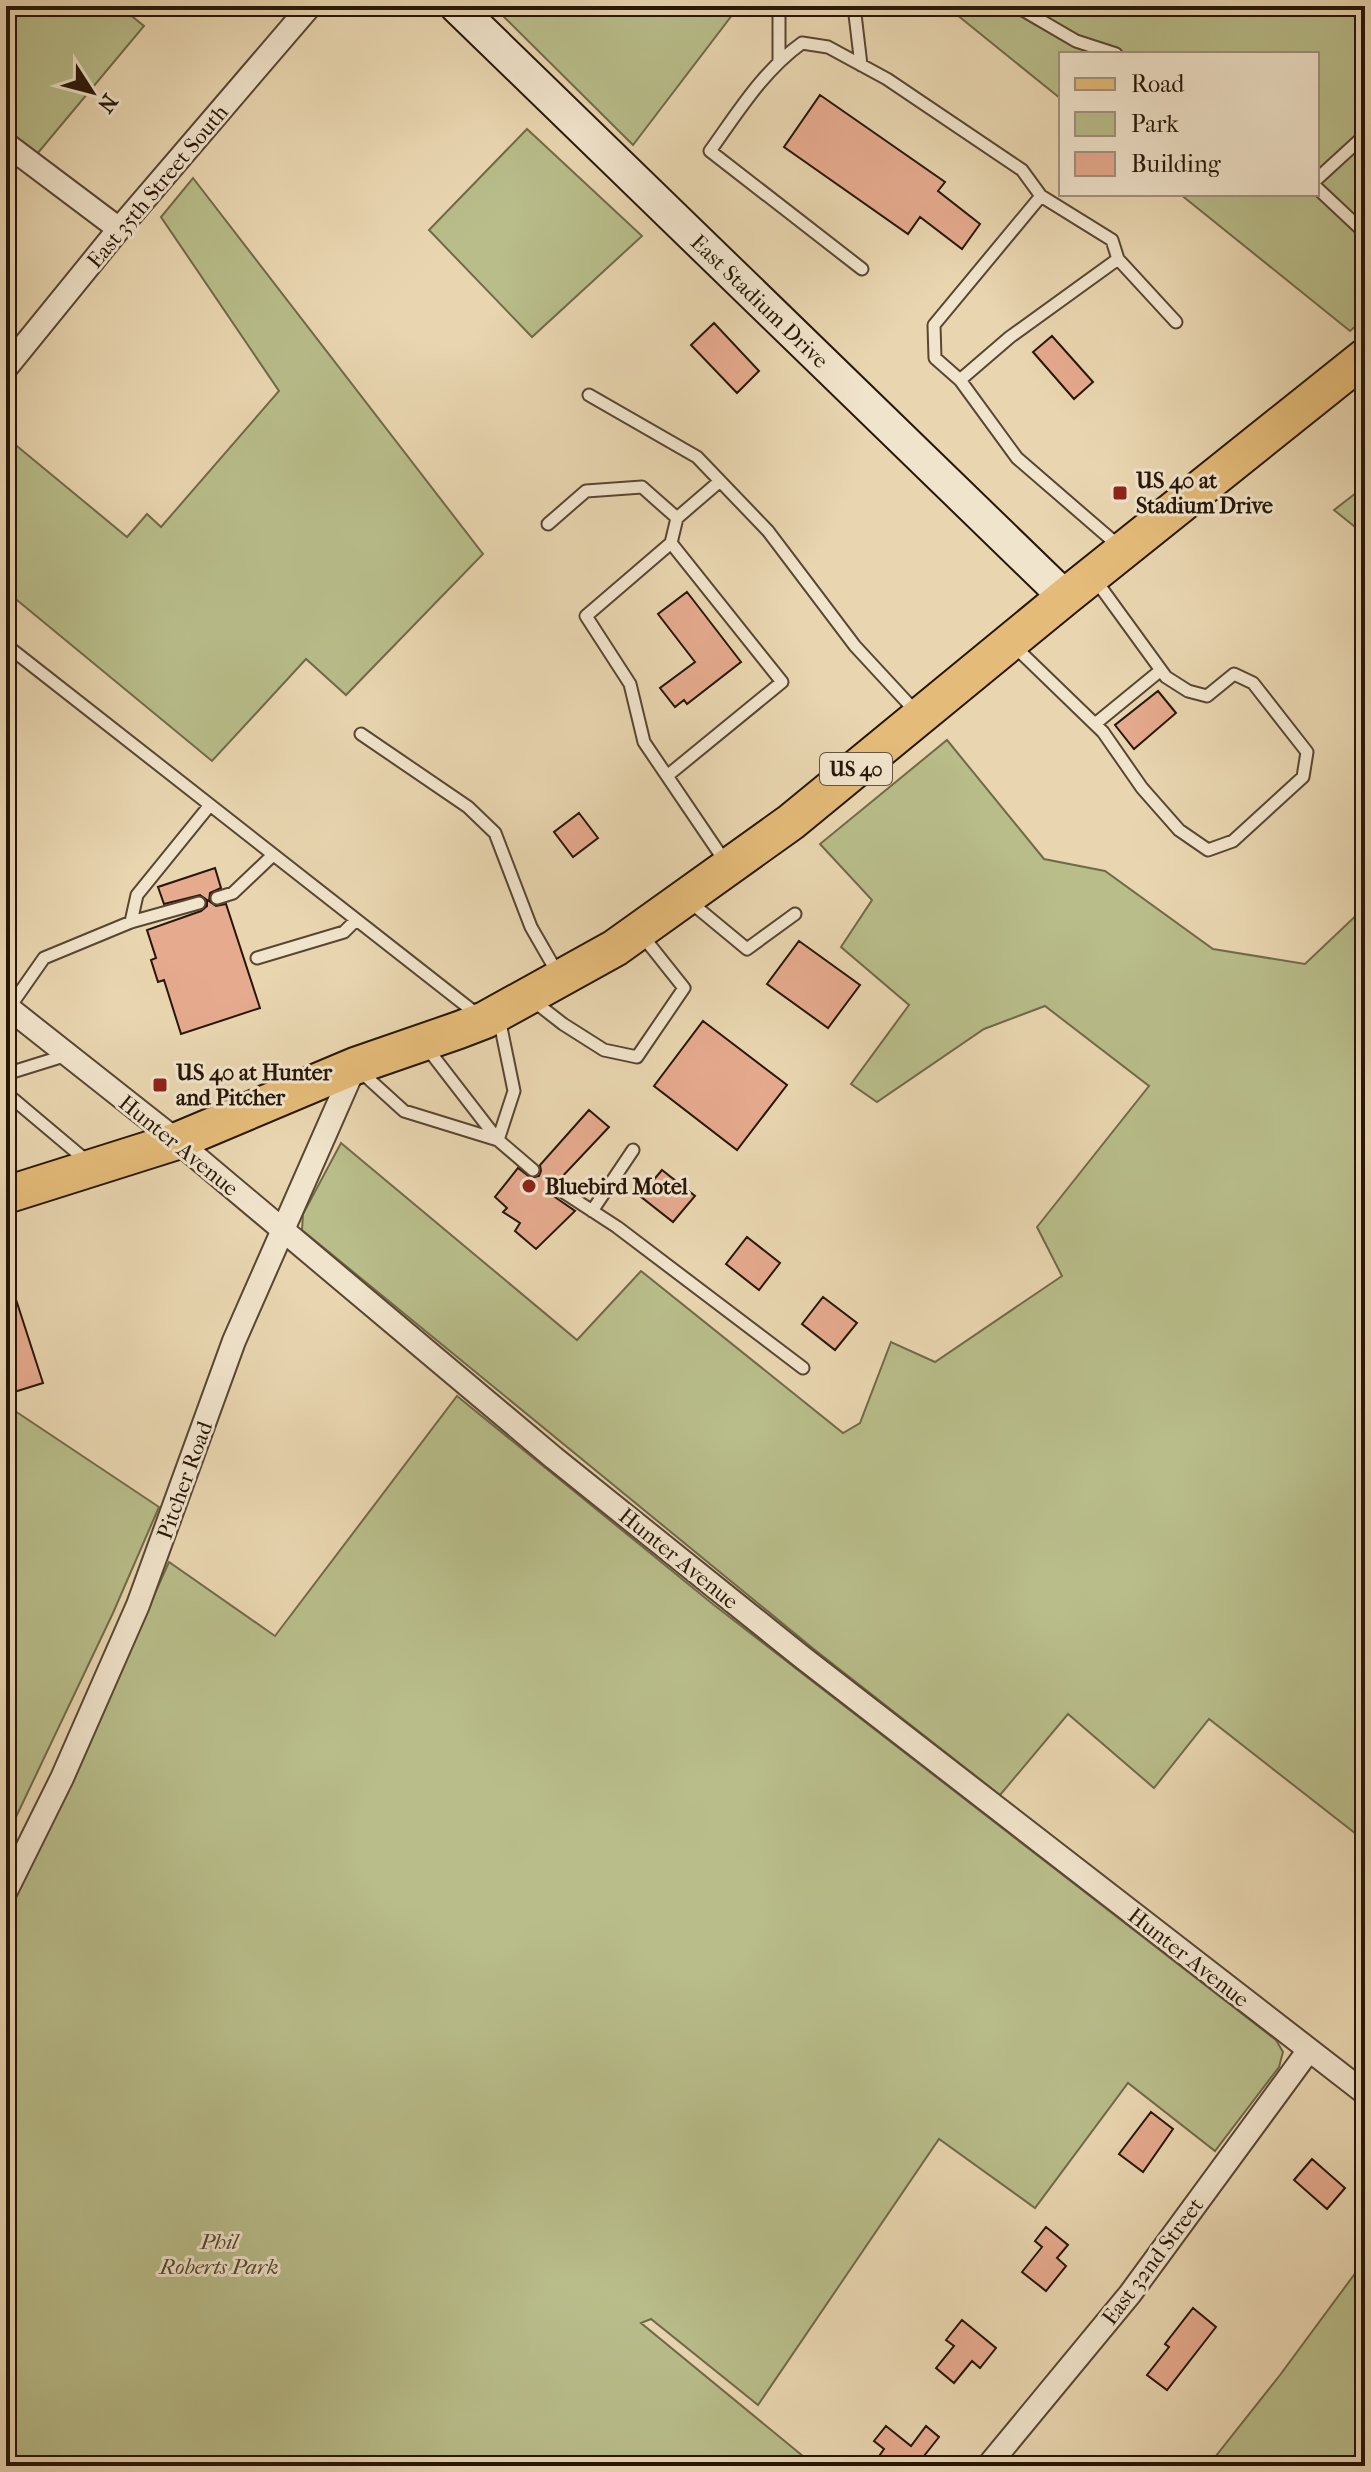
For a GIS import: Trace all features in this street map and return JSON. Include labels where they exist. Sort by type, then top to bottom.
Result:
[{"type":"main road","name":"East Stadium Drive","points":[[456,6],[1078,586]]},
{"type":"main road","name":"US 40","points":[[6,1195],[177,1141],[355,1066],[424,1045],[504,1010],[615,948],[791,822],[1078,586],[1365,357]]},
{"type":"street","name":"East 35th Street South","points":[[6,368],[119,229],[310,6]]},
{"type":"street","points":[[6,144],[119,229]]},
{"type":"street","name":"Hunter Avenue","points":[[7,1007],[177,1141],[554,1458],[802,1657],[1365,2093]]},
{"type":"street","name":"Pitcher Road","points":[[6,1891],[62,1778],[138,1605],[234,1341],[355,1066]]},
{"type":"street","name":"East 32nd Street","points":[[988,2466],[1130,2294],[1309,2050]]},
{"type":"lane","points":[[779,6],[779,60]]},
{"type":"lane","points":[[854,6],[861,65]]},
{"type":"lane","points":[[1016,6],[1076,41],[1110,52]]},
{"type":"lane","points":[[862,269],[710,151],[779,60],[802,43],[828,47],[887,79],[1022,170],[1041,196],[1112,240],[1118,259],[1176,322]]},
{"type":"lane","points":[[1319,177],[1365,135]]},
{"type":"lane","points":[[1319,190],[1363,229]]},
{"type":"lane","points":[[1041,196],[934,325],[935,358],[960,380],[1017,458],[1123,550]]},
{"type":"lane","points":[[960,380],[1010,337],[1118,259]]},
{"type":"lane","points":[[589,395],[697,457],[768,531],[855,646],[920,716]]},
{"type":"lane","points":[[720,481],[677,518],[671,543],[586,616],[630,684],[644,742],[728,867]]},
{"type":"lane","points":[[548,524],[586,491],[642,487],[677,518]]},
{"type":"lane","points":[[667,776],[782,682],[671,543]]},
{"type":"lane","points":[[1009,642],[1095,724],[1142,788],[1179,830],[1208,850],[1233,841],[1303,777],[1307,752],[1253,683],[1234,674],[1207,696],[1188,691],[1166,677],[1078,586]]},
{"type":"lane","points":[[6,645],[356,920],[504,1010],[563,1024],[604,1050],[637,1057],[684,988],[638,931]]},
{"type":"lane","points":[[1095,724],[1161,670]]},
{"type":"lane","points":[[361,734],[468,807],[495,833],[531,927],[561,978]]},
{"type":"lane","points":[[131,922],[137,895],[210,805]]},
{"type":"lane","points":[[217,898],[233,893],[273,855]]},
{"type":"lane","points":[[685,898],[747,949],[795,914]]},
{"type":"lane","points":[[7,1007],[44,958],[131,922],[199,903]]},
{"type":"lane","points":[[257,958],[344,932],[356,920]]},
{"type":"lane","points":[[498,1140],[514,1091],[504,1010]]},
{"type":"lane","points":[[424,1045],[498,1140],[533,1170]]},
{"type":"lane","points":[[6,1074],[67,1054]]},
{"type":"lane","points":[[355,1066],[404,1111],[498,1140]]},
{"type":"lane","points":[[6,1093],[94,1167]]},
{"type":"lane","points":[[592,1211],[633,1150]]},
{"type":"lane","points":[[554,1186],[617,1227],[803,1368]]},
{"type":"green space","points":[[6,6],[119,6],[144,26],[37,154],[6,129]]},
{"type":"green space","points":[[493,6],[739,6],[633,145]]},
{"type":"green space","points":[[946,6],[1365,6],[1365,318],[1350,331],[1182,196],[1319,196],[1319,52],[1059,52],[1059,97]]},
{"type":"green space","points":[[527,129],[642,236],[532,337],[429,230]]},
{"type":"green space","points":[[193,178],[483,554],[346,695],[306,659],[212,761],[6,591],[6,437],[127,537],[147,514],[161,527],[279,391],[161,217]]},
{"type":"green space","points":[[1365,486],[1365,535],[1334,510]]},
{"type":"green space","points":[[947,740],[1044,859],[1105,871],[1213,949],[1305,964],[1365,907],[1365,1841],[1209,1719],[1154,1788],[1068,1714],[1000,1795],[815,1650],[302,1230],[303,1214],[341,1143],[577,1340],[641,1271],[843,1433],[860,1423],[891,1342],[935,1362],[1062,1276],[1037,1227],[1149,1086],[1045,1006],[984,1029],[877,1102],[851,1084],[909,1005],[841,947],[872,900],[820,844]]},
{"type":"green space","name":"Phil Roberts Park","points":[[457,1396],[714,1605],[1276,2040],[1283,2052],[1279,2067],[1215,2151],[1128,2083],[1035,2208],[939,2139],[758,2405],[651,2319],[641,2323],[815,2466],[6,2466],[6,1889],[46,1836],[169,1562],[275,1636]]},
{"type":"green space","points":[[6,1405],[159,1507],[113,1613],[6,1838]]},
{"type":"green space","points":[[1365,2260],[1365,2466],[1208,2466],[1280,2375]]},
{"type":"building","points":[[820,95],[945,182],[938,191],[980,224],[962,249],[920,217],[908,234],[784,147]]},
{"type":"building","points":[[714,323],[759,371],[737,393],[691,345]]},
{"type":"building","points":[[1052,336],[1093,382],[1074,399],[1033,352]]},
{"type":"building","points":[[687,592],[741,662],[687,704],[684,700],[675,707],[660,688],[695,662],[658,614]]},
{"type":"building","points":[[1158,691],[1176,713],[1134,749],[1115,725]]},
{"type":"building","points":[[579,813],[598,838],[573,857],[554,832]]},
{"type":"building","points":[[215,868],[221,888],[210,893],[209,901],[216,906],[226,904],[260,1008],[181,1034],[164,980],[158,982],[151,960],[156,958],[147,930],[201,911],[207,906],[207,900],[200,895],[164,904],[158,887]]},
{"type":"building","points":[[799,941],[860,985],[828,1028],[767,984]]},
{"type":"building","points":[[703,1021],[787,1085],[737,1150],[654,1086]]},
{"type":"building","name":"Bluebird Motel","points":[[589,1110],[609,1127],[560,1179],[547,1182],[549,1193],[575,1211],[536,1249],[515,1231],[520,1223],[503,1212],[507,1208],[495,1197],[518,1168],[531,1178],[539,1176],[540,1165]]},
{"type":"building","points":[[662,1170],[695,1196],[673,1222],[640,1196]]},
{"type":"building","points":[[747,1237],[780,1263],[759,1290],[726,1264]]},
{"type":"building","points":[[6,1281],[10,1281],[43,1383],[11,1393],[6,1377]]},
{"type":"building","points":[[823,1297],[857,1323],[835,1350],[802,1324]]},
{"type":"building","points":[[1151,2112],[1173,2129],[1143,2172],[1119,2154]]},
{"type":"building","points":[[1312,2159],[1345,2188],[1327,2209],[1294,2180]]},
{"type":"building","points":[[1046,2227],[1068,2245],[1057,2258],[1066,2266],[1046,2291],[1022,2272],[1042,2247],[1035,2241]]},
{"type":"building","points":[[1193,2308],[1216,2327],[1167,2390],[1147,2375],[1169,2347],[1165,2344]]},
{"type":"building","points":[[962,2320],[996,2348],[980,2368],[972,2361],[954,2383],[936,2368],[954,2346],[946,2340]]},
{"type":"building","points":[[886,2426],[911,2446],[926,2426],[939,2437],[924,2456],[936,2466],[886,2466],[877,2459],[884,2449],[874,2441]]},
{"type":"place","name":"US 40 at Stadium Drive","points":[[1120,493]]},
{"type":"place","name":"US 40 at Hunter and Pitcher","points":[[160,1085]]},
{"type":"place","name":"Bluebird Motel","points":[[529,1186]]}]
